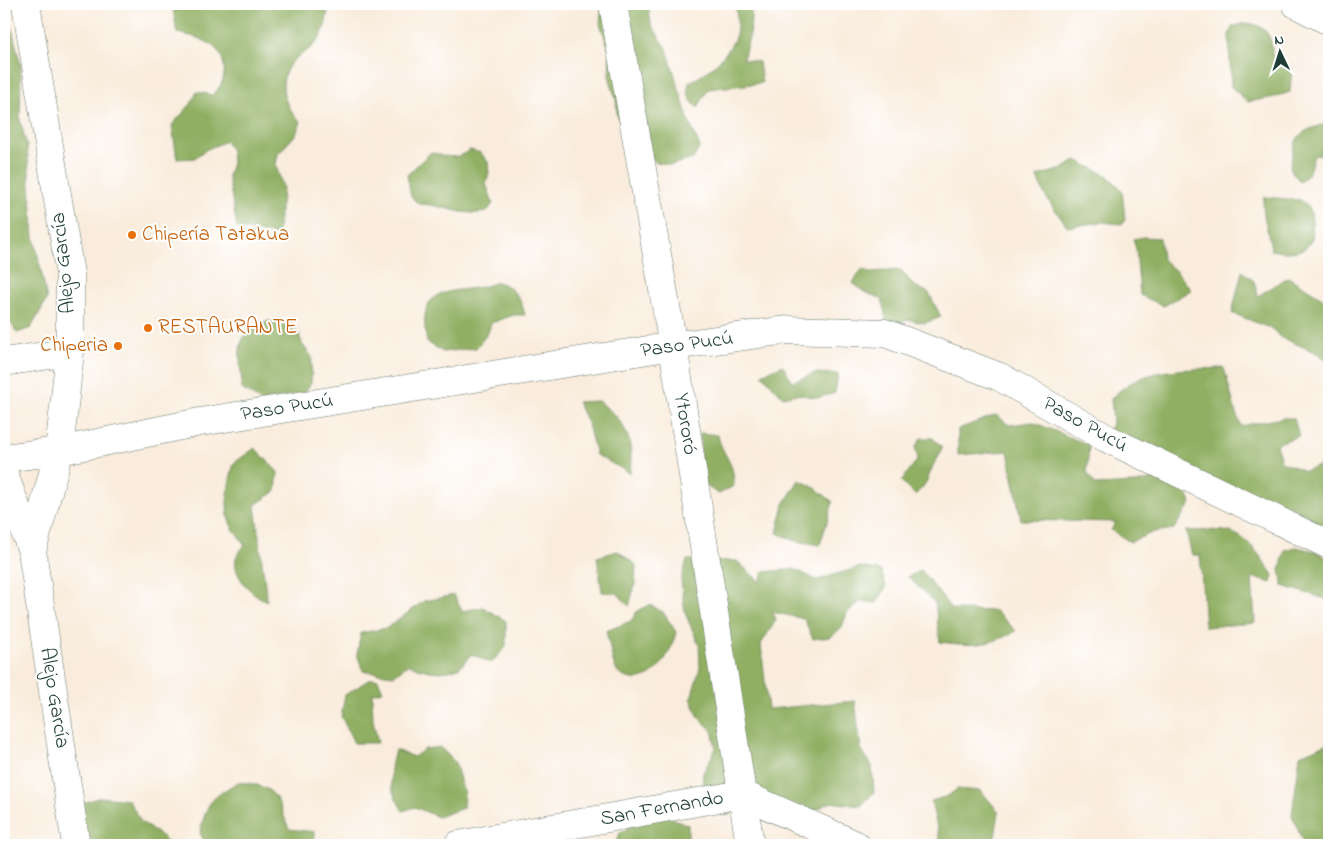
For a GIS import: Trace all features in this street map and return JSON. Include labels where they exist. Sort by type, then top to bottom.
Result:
[{"type":"street","name":"Alejo García","points":[[26,4],[70,274],[70,352],[59,450],[32,551]]},
{"type":"street","name":"Ytororó","points":[[613,4],[673,346],[750,845]]},
{"type":"street","points":[[1296,4],[1329,21]]},
{"type":"street","name":"Paso Pucú","points":[[4,458],[59,450],[200,422],[673,346],[787,330],[885,333],[1000,377],[1106,438],[1329,545]]},
{"type":"street","points":[[4,362],[70,352]]},
{"type":"street","name":"Alejo García","points":[[4,474],[32,551],[76,845]]},
{"type":"street","name":"San Fernando","points":[[458,845],[742,794],[856,845]]},
{"type":"green space","points":[[4,4],[6,4],[21,66],[20,120],[27,146],[34,237],[47,299],[31,328],[17,333],[4,312]]},
{"type":"green space","points":[[179,4],[327,4],[327,15],[323,33],[312,47],[291,63],[284,79],[283,87],[286,102],[301,122],[296,134],[278,154],[276,165],[283,188],[277,235],[237,228],[228,176],[232,163],[231,151],[226,141],[206,150],[195,158],[177,159],[172,125],[191,104],[197,92],[212,95],[222,83],[224,76],[222,59],[214,47],[201,39],[177,33],[173,9]]},
{"type":"green space","points":[[602,4],[648,4],[651,24],[667,49],[689,122],[700,147],[693,159],[671,165],[656,162],[626,139],[617,115],[616,100],[609,76],[610,52],[600,24]]},
{"type":"green space","points":[[735,4],[752,4],[750,34],[743,59],[759,62],[762,83],[708,89],[698,108],[689,96],[689,82],[712,67],[732,44],[737,28]]},
{"type":"green space","points":[[1245,23],[1263,29],[1271,42],[1272,55],[1280,63],[1292,69],[1290,92],[1248,102],[1231,87],[1229,35],[1232,27]]},
{"type":"green space","points":[[1329,123],[1329,151],[1314,156],[1308,175],[1300,182],[1290,169],[1296,142],[1309,129]]},
{"type":"green space","points":[[470,150],[481,153],[488,162],[489,173],[486,184],[493,203],[487,212],[460,212],[419,204],[411,197],[407,175],[431,152],[451,157],[461,155]]},
{"type":"green space","points":[[1076,160],[1108,176],[1122,190],[1125,220],[1122,224],[1101,222],[1068,227],[1054,209],[1042,190],[1037,176],[1063,169]]},
{"type":"green space","points":[[1264,197],[1301,200],[1311,210],[1313,235],[1310,244],[1294,252],[1271,250],[1263,209]]},
{"type":"green space","points":[[1144,237],[1160,238],[1162,259],[1178,273],[1191,290],[1164,306],[1140,295],[1136,249],[1133,239]]},
{"type":"green space","points":[[862,269],[869,272],[901,270],[913,285],[929,293],[941,317],[925,323],[910,320],[887,323],[882,299],[864,292],[853,283]]},
{"type":"green space","points":[[1242,271],[1254,281],[1258,296],[1288,277],[1329,302],[1329,362],[1315,352],[1282,338],[1272,329],[1232,313]]},
{"type":"green space","points":[[497,282],[508,287],[516,294],[525,315],[514,315],[491,323],[488,333],[476,348],[443,352],[427,342],[425,321],[427,307],[433,298],[443,293]]},
{"type":"green space","points":[[269,321],[290,327],[299,334],[302,344],[312,357],[311,383],[305,392],[262,402],[242,389],[240,347],[248,332]]},
{"type":"green space","points":[[783,365],[792,382],[815,373],[838,374],[835,393],[818,398],[797,394],[783,397],[762,374]]},
{"type":"green space","points":[[1224,368],[1241,426],[1282,418],[1294,418],[1299,436],[1276,444],[1281,462],[1305,471],[1329,462],[1329,545],[1267,500],[1240,502],[1106,438],[1113,421],[1111,399],[1123,388],[1149,375],[1163,372]]},
{"type":"green space","points":[[598,401],[608,408],[626,432],[631,450],[630,473],[596,455],[588,424],[577,402]]},
{"type":"green space","points":[[996,415],[1009,425],[1033,422],[1089,445],[1087,472],[1095,485],[1136,483],[1162,477],[1184,487],[1191,503],[1174,529],[1154,532],[1130,542],[1111,530],[1116,522],[1021,520],[1008,451],[958,455],[958,429]]},
{"type":"green space","points":[[700,433],[718,435],[732,470],[734,486],[719,494],[701,483]]},
{"type":"green space","points":[[921,438],[933,438],[942,447],[926,483],[915,495],[901,481],[918,459],[915,448]]},
{"type":"green space","points":[[255,448],[278,472],[276,491],[255,505],[267,601],[250,590],[240,578],[237,571],[236,558],[245,545],[231,525],[227,510],[229,486],[234,463]]},
{"type":"green space","points":[[799,480],[814,487],[833,502],[820,545],[796,541],[777,533],[784,504]]},
{"type":"green space","points":[[1213,530],[1236,534],[1249,543],[1260,556],[1273,575],[1271,583],[1252,577],[1255,623],[1205,627],[1200,555],[1192,555],[1186,531]]},
{"type":"green space","points":[[1296,547],[1315,551],[1329,559],[1329,600],[1283,586],[1280,570],[1285,550]]},
{"type":"green space","points":[[618,551],[636,565],[635,584],[629,606],[617,593],[602,592],[597,557]]},
{"type":"green space","points":[[687,560],[737,561],[760,582],[763,572],[794,569],[817,580],[860,567],[881,571],[886,587],[877,603],[861,601],[847,613],[842,627],[831,637],[813,639],[804,619],[773,612],[776,620],[761,644],[768,709],[855,701],[861,749],[872,766],[874,792],[861,806],[831,802],[799,819],[752,799],[727,816],[701,809],[703,773],[716,748],[712,730],[699,718],[691,698],[700,668],[699,645],[685,613],[681,580]]},
{"type":"green space","points":[[921,570],[952,610],[996,611],[1016,631],[987,643],[962,644],[940,642],[935,603],[908,577]]},
{"type":"green space","points":[[454,595],[462,611],[483,607],[506,621],[506,647],[491,663],[471,654],[460,667],[448,671],[428,671],[409,664],[394,675],[363,671],[357,654],[361,633],[387,628],[424,601]]},
{"type":"green space","points":[[650,605],[663,612],[676,632],[674,640],[667,656],[655,671],[641,679],[627,678],[620,675],[616,669],[606,631],[631,621],[638,610]]},
{"type":"green space","points":[[370,679],[378,679],[383,691],[372,693],[373,720],[378,743],[354,743],[341,716],[345,695]]},
{"type":"green space","points":[[1326,744],[1327,785],[1329,786],[1329,845],[1304,845],[1292,815],[1300,755]]},
{"type":"green space","points":[[440,747],[455,762],[464,793],[463,808],[438,817],[415,807],[403,811],[394,795],[390,775],[395,750],[414,757],[425,749]]},
{"type":"green space","points":[[238,782],[261,786],[274,795],[289,829],[315,832],[312,845],[255,843],[253,845],[206,845],[200,833],[208,807],[216,797]]},
{"type":"green space","points":[[957,789],[981,791],[999,812],[995,837],[996,845],[941,845],[931,801],[948,796]]},
{"type":"green space","points":[[100,797],[129,800],[141,822],[164,838],[169,845],[64,845],[80,804]]},
{"type":"green space","points":[[654,810],[688,825],[688,845],[615,845],[620,833]]},
{"type":"place","name":"Chipería Tatakua","points":[[132,235]]},
{"type":"place","name":"RESTAURANTE","points":[[148,328]]},
{"type":"place","name":"Chiperia","points":[[118,346]]}]
